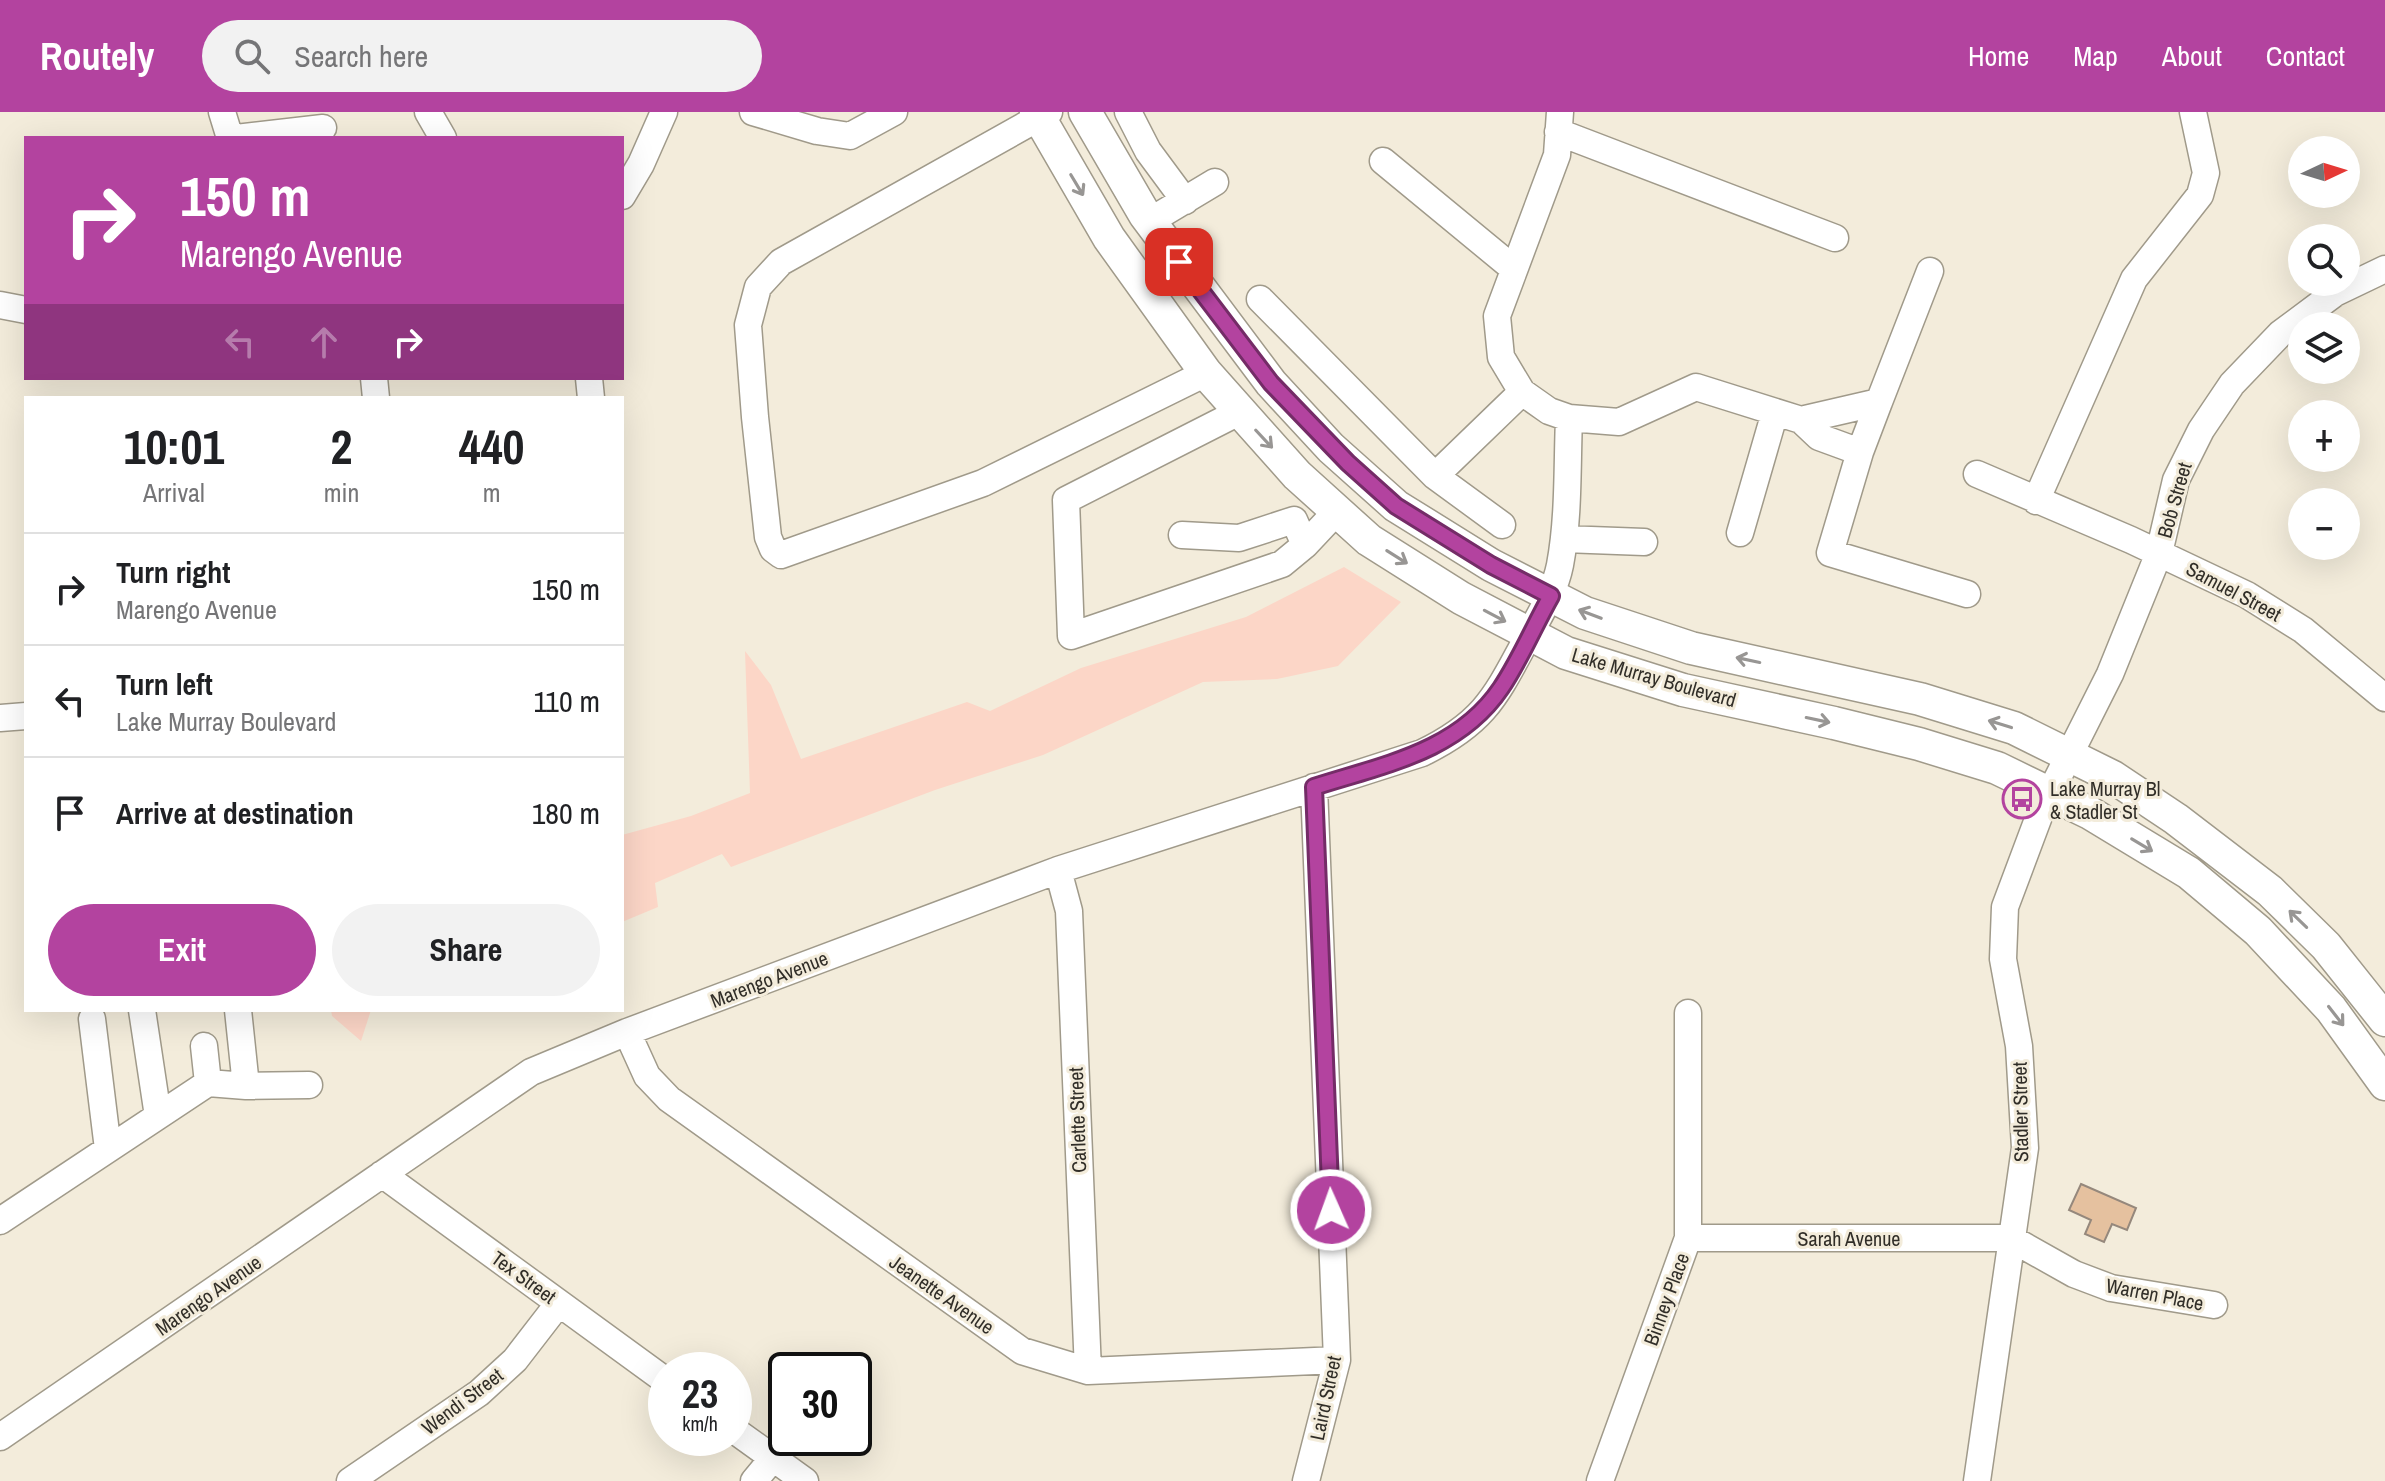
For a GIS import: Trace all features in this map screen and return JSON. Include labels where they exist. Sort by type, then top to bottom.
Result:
[{"type":"main road","name":"Lake Murray Boulevard","points":[[1085,112],[1150,221],[1271,383],[1331,448],[1396,506],[1491,565],[1585,613],[1691,648],[1906,696],[2014,728],[2113,777],[2165,811],[2270,891],[2326,946],[2385,1020]]},
{"type":"main road","name":"Lake Murray Boulevard","points":[[1041,114],[1109,238],[1206,373],[1297,475],[1369,540],[1461,598],[1566,653],[1683,690],[1848,726],[1997,768],[2090,813],[2189,873],[2248,923],[2331,1009],[2385,1084]]},
{"type":"main road","points":[[1337,511],[1365,478]]},
{"type":"street","points":[[222,112],[229,136]]},
{"type":"street","points":[[428,112],[442,136]]},
{"type":"street","points":[[624,193],[641,164],[664,112]]},
{"type":"street","points":[[753,112],[817,131],[850,136],[894,112]]},
{"type":"street","points":[[1128,112],[1148,151],[1185,201]]},
{"type":"street","points":[[2036,501],[2134,279],[2200,195],[2206,173],[2193,112]]},
{"type":"street","points":[[1041,114],[781,262],[758,287],[748,325],[768,537],[773,549],[781,555],[983,483],[1206,373]]},
{"type":"street","points":[[1835,238],[1559,122],[1557,155],[1497,316],[1501,357],[1522,392],[1549,411],[1569,418],[1619,422],[1696,387],[1801,420],[1819,437],[1860,452]]},
{"type":"street","points":[[253,136],[323,128]]},
{"type":"street","points":[[1383,161],[1514,269]]},
{"type":"street","points":[[1150,221],[1215,182]]},
{"type":"street","name":"Bob Street","points":[[2070,756],[2110,674],[2159,553],[2176,480],[2201,430],[2232,384],[2263,350],[2307,312],[2335,293],[2385,269]]},
{"type":"street","points":[[1930,271],[1860,452],[1830,553],[1967,594]]},
{"type":"street","points":[[1260,299],[1435,476],[1502,525]]},
{"type":"street","points":[[0,305],[24,310]]},
{"type":"street","points":[[1435,476],[1522,392]]},
{"type":"street","points":[[1801,420],[1879,402]]},
{"type":"street","points":[[1239,412],[1066,500],[1071,636],[1282,564],[1337,511]]},
{"type":"street","points":[[1740,533],[1775,412]]},
{"type":"street","name":"Marengo Avenue","points":[[0,1437],[531,1072],[627,1032],[1058,870],[1422,753],[1453,736],[1492,701],[1502,687],[1551,596],[1564,539],[1569,418]]},
{"type":"street","name":"Samuel Street","points":[[1977,474],[2247,595],[2292,623],[2385,698]]},
{"type":"street","points":[[1182,535],[1239,538],[1294,520],[1305,545]]},
{"type":"street","points":[[1564,539],[1644,542]]},
{"type":"street","points":[[0,718],[24,716]]},
{"type":"street","name":"Stadler Street","points":[[1977,1481],[2025,1148],[2019,1046],[2003,959],[2005,907],[2050,794],[2070,756]]},
{"type":"street","name":"Laird Street","points":[[1306,1481],[1337,1360],[1314,787]]},
{"type":"street","name":"Carlette Street","points":[[1058,870],[1069,911],[1088,1371]]},
{"type":"street","points":[[142,1012],[158,1116]]},
{"type":"street","points":[[238,1012],[246,1086]]},
{"type":"street","name":"Binney Place","points":[[1600,1481],[1688,1238],[1688,1013]]},
{"type":"street","points":[[92,1019],[108,1149]]},
{"type":"street","name":"Jeanette Avenue","points":[[627,1032],[647,1076],[669,1099],[1022,1351],[1088,1371],[1337,1360]]},
{"type":"street","points":[[204,1046],[208,1083]]},
{"type":"street","points":[[0,1221],[208,1083],[309,1085]]},
{"type":"street","name":"Tex Street","points":[[382,1174],[648,1368]]},
{"type":"street","name":"Sarah Avenue","points":[[1688,1238],[2010,1238]]},
{"type":"street","name":"Warren Place","points":[[2010,1238],[2074,1274],[2111,1288],[2214,1305]]},
{"type":"street","name":"Wendi Street","points":[[350,1481],[479,1393],[515,1360],[559,1303]]},
{"type":"street","points":[[752,1443],[805,1481]]},
{"type":"street","points":[[754,1481],[773,1458]]},
{"type":"shaded area","points":[[1344,567],[1401,602],[1338,666],[1277,679],[1203,682],[1043,755],[935,790],[731,867],[722,854],[655,883],[658,907],[624,921],[624,834],[691,816],[750,793],[745,651],[771,685],[801,759],[967,702],[990,711],[1081,668],[1246,617]]},
{"type":"shaded area","points":[[331,1012],[370,1012],[361,1041]]},
{"type":"building","points":[[2081,1184],[2136,1208],[2127,1230],[2112,1224],[2104,1242],[2085,1234],[2091,1220],[2069,1210]]},
{"type":"place","name":"Lake Murray Bl & Stadler St","points":[[2022,799]]},
{"type":"route","points":[[1179,262],[1271,383],[1331,448],[1396,506],[1491,565],[1551,596],[1502,687],[1467,726],[1422,753],[1314,787],[1331,1210]]}]
